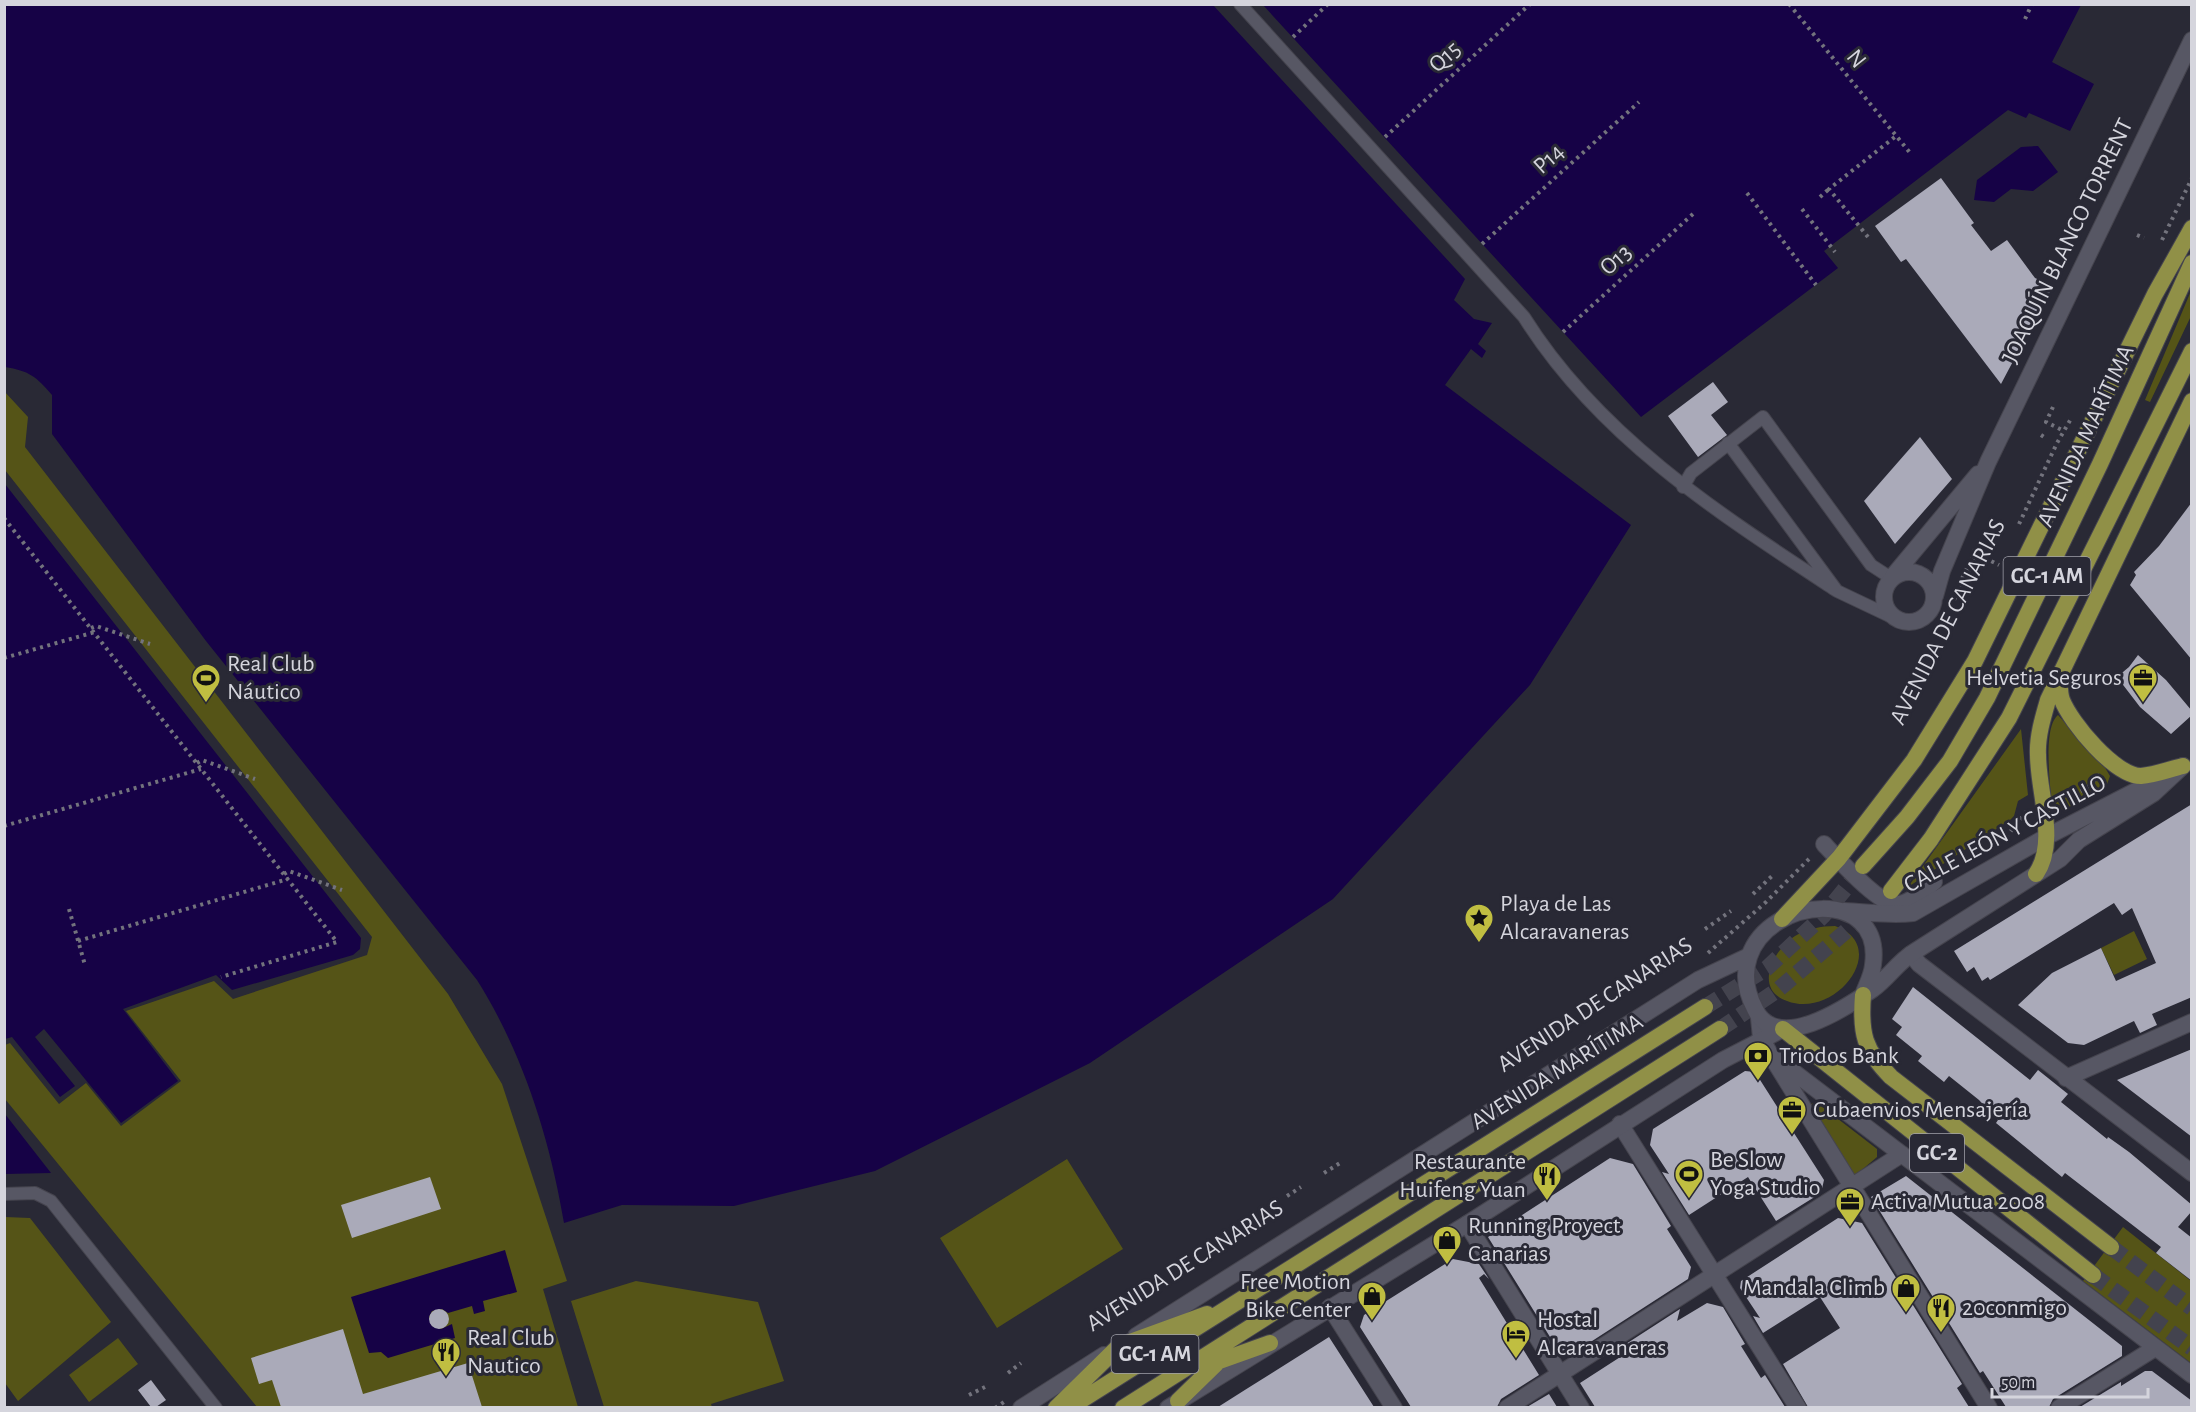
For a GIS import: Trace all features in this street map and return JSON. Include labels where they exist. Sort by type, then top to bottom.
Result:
[{"type":"highway","points":[[1782,919],[1839,858],[1914,760],[1975,661],[2155,294],[2192,228]]},
{"type":"highway","name":"AVENIDA MARÍTIMA","points":[[1863,866],[1908,817],[1950,761],[1987,698],[2105,453],[2192,263]]},
{"type":"highway","name":"GC-1 AM","points":[[1891,891],[1931,839],[2009,718],[2192,351]]},
{"type":"highway","points":[[2036,874],[2044,862],[2046,837],[2037,753],[2046,708],[2192,401]]},
{"type":"highway","points":[[2060,675],[2062,700],[2071,715],[2092,743],[2127,772],[2140,776],[2187,763]]},
{"type":"highway","name":"GC-2","points":[[1863,995],[1861,1020],[1865,1044],[1875,1061],[1891,1077],[2111,1247]]},
{"type":"highway","name":"AVENIDA MARÍTIMA","points":[[1069,1407],[1241,1301],[1705,1007]]},
{"type":"highway","name":"AVENIDA MARÍTIMA","points":[[1123,1407],[1258,1324],[1719,1029]]},
{"type":"highway","name":"GC-2","points":[[1782,1029],[2093,1275]]},
{"type":"highway","points":[[1056,1407],[1119,1346],[1241,1301]]},
{"type":"highway","points":[[1173,1404],[1258,1324]]},
{"type":"highway","points":[[1166,1381],[1270,1343]]},
{"type":"street","name":"JOAQUÍN BLANCO TORRENT","points":[[1935,596],[1942,571],[1988,462],[2192,40]]},
{"type":"street","name":"JOAQUÍN BLANCO TORRENT","points":[[1891,578],[1988,462]]},
{"type":"street","points":[[1906,571],[1923,575],[1933,588],[1935,596],[1930,611],[1919,621],[1903,622],[1890,614],[1884,600],[1884,592],[1891,578],[1906,571]]},
{"type":"street","name":"CALLE LEÓN Y CASTILLO","points":[[1844,911],[1875,912],[1891,916],[1913,913],[2046,837],[2187,763]]},
{"type":"street","name":"CALLE LEÓN Y CASTILLO","points":[[1863,995],[1911,954],[2060,859],[2079,840],[2154,793],[2187,763]]},
{"type":"street","points":[[1824,844],[1879,896],[1893,904],[1909,901],[1934,882]]},
{"type":"street","points":[[1173,1404],[1467,1224],[1723,1060],[1761,1038],[1782,1029],[1815,1022],[1863,995],[1873,966],[1873,949],[1866,928],[1844,911],[1831,907],[1813,907],[1782,919],[1757,942],[1749,956],[1746,986],[1759,1018],[1761,1038],[1989,1407]]},
{"type":"street","points":[[1911,954],[1919,964],[2192,1173]]},
{"type":"street","points":[[1021,1407],[1698,980],[1749,956]]},
{"type":"street","points":[[1759,1018],[1771,1026],[1782,1029]]},
{"type":"street","points":[[2066,1077],[2192,1022]]},
{"type":"street","points":[[1770,1054],[2192,1375]]},
{"type":"street","points":[[1620,1124],[1798,1407]]},
{"type":"street","points":[[1507,1407],[1902,1154]]},
{"type":"street","points":[[1467,1224],[1581,1407]]},
{"type":"street","points":[[1330,1307],[1394,1407]]},
{"type":"street","points":[[2059,1407],[2156,1348]]},
{"type":"lane","points":[[1240,4],[1524,317],[1544,350],[1617,428],[1683,486],[1738,526],[1837,591],[1896,619]]},
{"type":"lane","points":[[1683,486],[1691,472],[1763,417],[1871,565],[1891,578]]},
{"type":"lane","points":[[1728,443],[1837,591]]},
{"type":"lane","points":[[4,1194],[34,1193],[51,1201],[216,1407]]},
{"type":"path","points":[[1293,37],[1328,4]]},
{"type":"path","name":"Q15","points":[[1385,137],[1530,4]]},
{"type":"path","name":"N","points":[[1788,4],[1911,154]]},
{"type":"path","points":[[2025,19],[2032,4]]},
{"type":"path","name":"P14","points":[[1482,244],[1639,102]]},
{"type":"path","points":[[1820,197],[1896,136]]},
{"type":"path","points":[[2161,242],[2192,178]]},
{"type":"path","points":[[1829,189],[1868,237]]},
{"type":"path","points":[[1747,193],[1816,285]]},
{"type":"path","points":[[1802,209],[1835,252]]},
{"type":"path","name":"O13","points":[[1563,333],[1693,214]]},
{"type":"path","points":[[2137,235],[2144,238]]},
{"type":"path","points":[[2053,407],[2046,422],[2064,431]]},
{"type":"path","name":"AVENIDA DE CANARIAS","points":[[2019,526],[2074,413]]},
{"type":"path","points":[[2041,435],[2047,439]]},
{"type":"path","points":[[4,518],[337,942],[221,977]]},
{"type":"path","points":[[1956,541],[1975,551],[1952,600],[1954,601],[1977,554],[2000,565]]},
{"type":"path","name":"AVENIDA DE CANARIAS","points":[[1995,575],[2004,557]]},
{"type":"path","points":[[4,658],[93,630],[96,626],[150,644]]},
{"type":"path","points":[[197,764],[202,760],[255,778]]},
{"type":"path","points":[[1999,841],[2012,832],[2025,811],[2042,808],[2087,788],[2113,761]]},
{"type":"path","points":[[4,826],[201,769]]},
{"type":"path","name":"AVENIDA DE CANARIAS","points":[[1707,954],[1766,902],[1824,844]]},
{"type":"path","points":[[284,874],[289,871],[342,890]]},
{"type":"path","points":[[1753,894],[1772,876]]},
{"type":"path","points":[[78,941],[288,879]]},
{"type":"path","points":[[69,909],[85,965]]},
{"type":"path","points":[[1705,929],[1731,911]]},
{"type":"path","points":[[1324,1173],[1340,1163]]},
{"type":"path","points":[[1287,1196],[1301,1187]]},
{"type":"path","points":[[1008,1373],[1021,1363]]},
{"type":"path","points":[[969,1395],[985,1387]]},
{"type":"path","points":[[995,1407],[1005,1401]]},
{"type":"shaded area","points":[[4,5],[1213,5],[1465,279],[1454,300],[1474,319],[1492,323],[1478,344],[1486,351],[1482,358],[1471,349],[1445,385],[1631,525],[1530,685],[1333,899],[1090,1063],[875,1171],[734,1206],[622,1205],[564,1223],[551,1160],[532,1097],[508,1037],[477,980],[206,641],[52,434],[52,395],[32,375],[5,367]]},
{"type":"shaded area","points":[[1263,5],[2081,5],[2052,62],[2094,84],[2070,131],[2029,113],[2026,118],[2008,110],[1824,251],[1838,268],[1641,417]]},
{"type":"shaded area","points":[[2038,146],[2058,172],[2033,191],[2011,189],[1994,202],[1974,200],[1977,180],[2021,147]]},
{"type":"shaded area","points":[[2191,291],[2191,316],[2150,402],[2145,400]]},
{"type":"shaded area","name":"Real Club Náutico","points":[[4,391],[28,417],[25,447],[448,994],[502,1084],[567,1281],[543,1289],[578,1407],[257,1407],[5,1099],[5,1045],[10,1043],[59,1104],[86,1083],[121,1126],[181,1081],[126,1011],[214,981],[233,999],[367,955],[372,937],[5,470]]},
{"type":"shaded area","points":[[5,484],[361,938],[360,949],[353,955],[232,990],[216,975],[123,1009],[178,1081],[121,1123],[44,1029],[35,1037],[75,1086],[60,1097],[12,1037],[5,1039]]},
{"type":"shaded area","points":[[2058,715],[2104,766],[2110,776],[2105,790],[2056,813],[2052,810],[2049,745],[2053,722]]},
{"type":"shaded area","points":[[2021,729],[2028,795],[2018,801],[2014,816],[1908,887]]},
{"type":"shaded area","points":[[1835,926],[1851,936],[1858,949],[1858,964],[1851,978],[1839,991],[1823,1000],[1805,1004],[1787,1001],[1777,995],[1771,988],[1769,979],[1770,969],[1780,950],[1795,936],[1814,928]]},
{"type":"shaded area","points":[[2134,931],[2147,959],[2114,975],[2101,948]]},
{"type":"shaded area","points":[[1816,1102],[1877,1149],[1877,1157],[1857,1174],[1854,1175],[1809,1105]]},
{"type":"shaded area","points":[[5,1114],[51,1173],[5,1174]]},
{"type":"shaded area","points":[[1067,1159],[1123,1249],[997,1328],[940,1238]]},
{"type":"shaded area","points":[[5,1217],[30,1218],[111,1322],[18,1401],[5,1383]]},
{"type":"shaded area","points":[[2123,1227],[2191,1281],[2191,1363],[2083,1281]]},
{"type":"shaded area","points":[[505,1250],[517,1292],[483,1301],[485,1311],[474,1314],[472,1306],[448,1313],[442,1309],[432,1311],[429,1317],[432,1326],[441,1329],[452,1324],[455,1338],[388,1358],[381,1352],[369,1353],[351,1297]]},
{"type":"shaded area","points":[[636,1281],[758,1302],[784,1381],[711,1404],[712,1407],[604,1407],[571,1301]]},
{"type":"shaded area","points":[[118,1338],[138,1364],[89,1402],[69,1375]]},
{"type":"building","points":[[1941,178],[1974,223],[1971,225],[1991,251],[2007,240],[2035,278],[2053,286],[2001,384],[1906,259],[1901,262],[1875,226]]},
{"type":"building","points":[[1713,382],[1728,402],[1711,415],[1727,435],[1698,457],[1668,416]]},
{"type":"building","points":[[1920,437],[1952,479],[1895,544],[1864,501]]},
{"type":"building","points":[[2192,502],[2192,660],[2130,585],[2136,575],[2134,572],[2159,546]]},
{"type":"building","points":[[2138,655],[2166,680],[2192,711],[2192,715],[2171,734],[2140,707],[2117,677]]},
{"type":"building","points":[[2192,804],[2192,997],[2152,1014],[2157,1025],[2140,1033],[2134,1021],[2084,1045],[2068,1043],[2018,1005],[2052,973],[2101,948],[2116,981],[2156,963],[2132,908],[2122,915],[2114,903],[1990,980],[1988,977],[1982,981],[1974,967],[1967,972],[1954,951]]},
{"type":"building","points":[[1913,987],[2030,1080],[2038,1070],[2068,1094],[2061,1102],[2107,1139],[2108,1137],[2129,1152],[2192,1205],[2192,1211],[2178,1227],[2192,1238],[2192,1281],[2156,1253],[2161,1247],[2065,1173],[2062,1177],[1996,1123],[1998,1120],[1979,1100],[1949,1076],[1944,1082],[1918,1061],[1922,1056],[1896,1035],[1902,1027],[1892,1019]]},
{"type":"building","points":[[2192,1049],[2192,1137],[2117,1080]]},
{"type":"building","points":[[1745,1071],[1755,1072],[1824,1180],[1821,1193],[1776,1221],[1748,1177],[1689,1215],[1662,1172],[1669,1174],[1650,1145],[1653,1129]]},
{"type":"building","points":[[1610,1158],[1633,1164],[1671,1226],[1667,1229],[1691,1267],[1688,1279],[1572,1354],[1563,1354],[1555,1345],[1488,1237]]},
{"type":"building","points":[[1906,1176],[2122,1346],[2122,1356],[2053,1399],[2049,1407],[2006,1407],[1983,1371],[1980,1373],[1871,1197]]},
{"type":"building","points":[[430,1177],[441,1209],[352,1238],[341,1205]]},
{"type":"building","points":[[1838,1218],[1862,1223],[1962,1384],[1957,1388],[1969,1407],[1808,1407],[1783,1364],[1840,1328],[1820,1297],[1763,1333],[1753,1316],[1760,1318],[1740,1288],[1741,1281]]},
{"type":"building","points":[[1453,1259],[1479,1264],[1489,1279],[1484,1274],[1479,1278],[1539,1375],[1501,1399],[1497,1407],[1411,1407],[1360,1327],[1364,1315]]},
{"type":"building","points":[[1707,1303],[1723,1307],[1745,1344],[1741,1346],[1761,1378],[1765,1375],[1785,1407],[1595,1407],[1580,1383],[1628,1352],[1612,1353],[1680,1309],[1677,1321]]},
{"type":"building","points":[[435,1309],[443,1309],[449,1315],[449,1323],[443,1329],[435,1329],[429,1323],[429,1315]]},
{"type":"building","points":[[343,1329],[363,1394],[468,1363],[482,1407],[281,1407],[272,1380],[259,1384],[251,1358]]},
{"type":"building","points":[[1329,1337],[1374,1407],[1218,1407],[1248,1388]]},
{"type":"building","points":[[2145,1371],[2152,1371],[2192,1401],[2192,1407],[2080,1407],[2121,1382],[2121,1386]]},
{"type":"building","points":[[151,1380],[166,1400],[156,1407],[151,1407],[138,1390]]},
{"type":"building","points":[[1549,1394],[1557,1407],[1527,1407]]},
{"type":"tunnel","points":[[1705,1007],[1767,968],[1823,916],[1863,867]]},
{"type":"tunnel","points":[[1720,1029],[1779,989],[1867,913]]},
{"type":"tunnel","points":[[2111,1247],[2192,1308]]},
{"type":"tunnel","points":[[2093,1275],[2192,1348]]},
{"type":"place","name":"Real Club Náutico","points":[[206,704]]},
{"type":"place","name":"Helvetia Seguros","points":[[2143,704]]},
{"type":"place","name":"Playa de Las Alcaravaneras","points":[[1479,944]]},
{"type":"place","name":"Triodos Bank","points":[[1758,1082]]},
{"type":"place","name":"Cubaenvios Mensajería","points":[[1792,1136]]},
{"type":"place","name":"Be Slow Yoga Studio","points":[[1689,1200]]},
{"type":"place","name":"Restaurante Huifeng Yuan","points":[[1547,1202]]},
{"type":"place","name":"Activa Mutua 2008","points":[[1850,1228]]},
{"type":"place","name":"Running Proyect Canarias","points":[[1447,1266]]},
{"type":"place","name":"Mandala Climb","points":[[1906,1314]]},
{"type":"place","name":"Free Motion Bike Center","points":[[1372,1322]]},
{"type":"place","name":"20conmigo","points":[[1941,1334]]},
{"type":"place","name":"Hostal Alcaravaneras","points":[[1516,1360]]},
{"type":"place","name":"Real Club Nautico","points":[[446,1378]]}]
